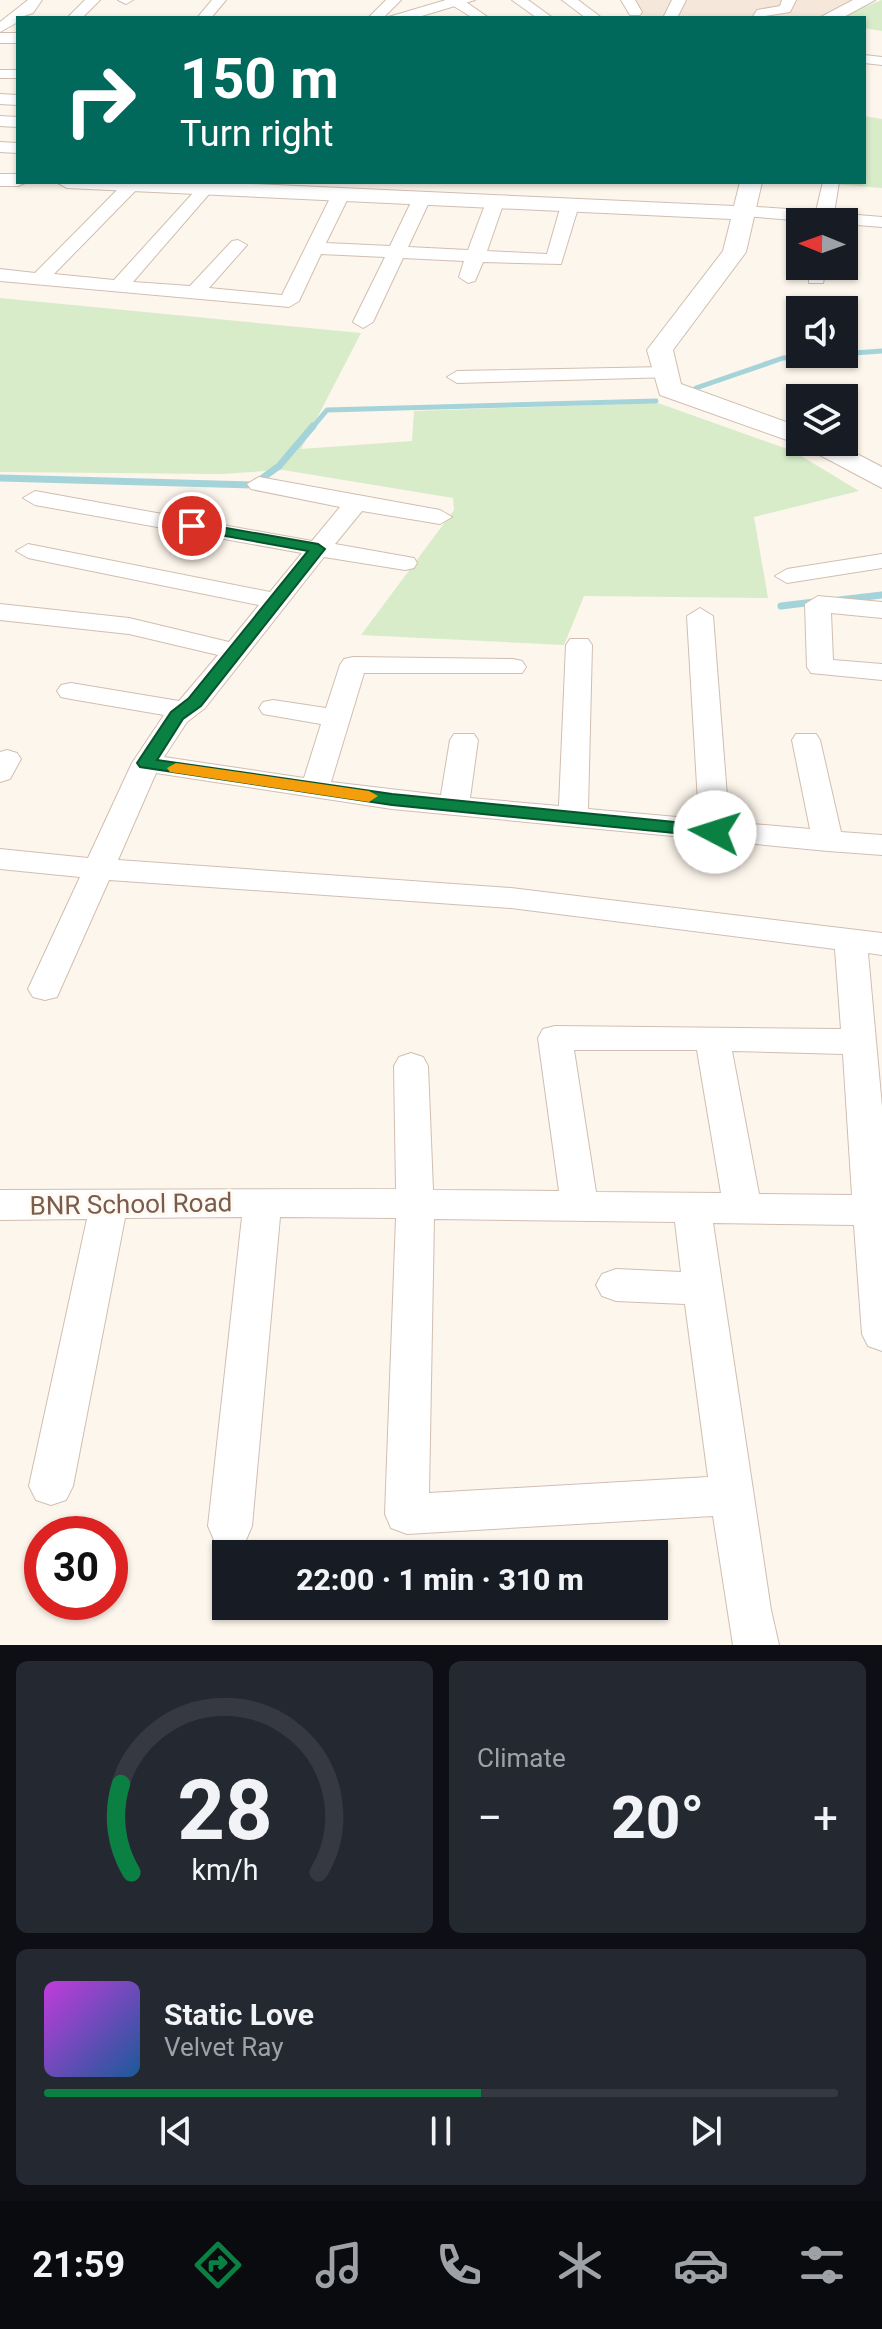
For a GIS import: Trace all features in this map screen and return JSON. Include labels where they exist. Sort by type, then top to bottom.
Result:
[{"type":"street","points":[[19,16],[35,0]]},
{"type":"street","points":[[76,16],[93,0]]},
{"type":"street","points":[[206,16],[219,0]]},
{"type":"street","points":[[377,16],[394,0]]},
{"type":"street","points":[[519,0],[543,16]]},
{"type":"street","points":[[569,0],[592,16]]},
{"type":"street","points":[[760,16],[785,9],[789,0]]},
{"type":"street","points":[[832,16],[867,0]]},
{"type":"street","points":[[424,15],[462,1],[480,16]]},
{"type":"street","points":[[39,279],[133,184],[200,184],[786,216]]},
{"type":"street","points":[[119,286],[200,184]]},
{"type":"street","points":[[751,184],[734,252],[660,350],[669,389],[786,432]]},
{"type":"street","points":[[826,208],[831,184]]},
{"type":"street","points":[[0,275],[195,292],[286,308],[341,194]]},
{"type":"street","points":[[363,322],[422,198]]},
{"type":"street","points":[[468,277],[495,202]]},
{"type":"street","points":[[315,248],[554,260],[570,205]]},
{"type":"street","points":[[858,221],[882,222]]},
{"type":"street","points":[[195,292],[238,245]]},
{"type":"street","points":[[457,377],[666,373]]},
{"type":"street","points":[[839,456],[881,478]]},
{"type":"street","points":[[259,484],[440,517]]},
{"type":"street","points":[[35,498],[405,563]]},
{"type":"street","points":[[45,989],[146,763],[177,716],[356,503]]},
{"type":"street","points":[[28,551],[275,601]]},
{"type":"street","points":[[787,576],[882,561]]},
{"type":"street","points":[[882,610],[818,604],[820,667],[882,672]]},
{"type":"street","points":[[0,612],[129,626],[233,651]]},
{"type":"street","points":[[700,616],[715,832]]},
{"type":"street","points":[[573,818],[579,645]]},
{"type":"street","points":[[315,788],[353,665],[513,667]]},
{"type":"street","points":[[71,691],[185,710]]},
{"type":"street","points":[[273,708],[336,718]]},
{"type":"street","points":[[454,806],[464,740]]},
{"type":"street","points":[[806,740],[828,842]]},
{"type":"street","points":[[146,763],[454,806],[882,845]]},
{"type":"street","points":[[0,859],[99,869],[511,898],[866,942],[858,1042],[882,1334]]},
{"type":"street","points":[[580,1207],[555,1038],[858,1042]]},
{"type":"street","points":[[712,1038],[743,1209]]},
{"type":"street","points":[[411,1066],[415,1205],[407,1514],[731,1495]]},
{"type":"street","points":[[51,1486],[109,1202]]},
{"type":"street","points":[[230,1526],[262,1202]]},
{"type":"street","name":"BNR School Road","points":[[0,1205],[262,1202],[871,1210]]},
{"type":"street","points":[[692,1208],[731,1495],[756,1645]]},
{"type":"street","points":[[616,1285],[703,1289]]},
{"type":"shaded area","points":[[633,0],[854,0],[821,16],[642,16]]},
{"type":"green space","points":[[882,0],[882,31],[866,28],[866,16],[842,16]]},
{"type":"green space","points":[[866,116],[882,119],[882,188],[835,184],[866,184]]},
{"type":"green space","points":[[0,298],[361,333],[301,449],[412,441],[414,411],[658,403],[786,449],[786,456],[801,456],[859,491],[754,517],[768,598],[584,596],[564,645],[361,635],[454,510],[453,498],[283,470],[221,474],[0,472]]},
{"type":"waterway","points":[[696,388],[783,358],[882,351]]},
{"type":"waterway","points":[[312,428],[327,410],[656,401]]},
{"type":"waterway","points":[[0,478],[253,485],[279,466],[313,426]]},
{"type":"waterway","points":[[839,600],[882,595]]},
{"type":"waterway","points":[[781,606],[814,602]]},
{"type":"slow traffic","points":[[176,768],[369,796]]},
{"type":"route","points":[[192,526],[318,549],[195,702],[177,716],[146,763],[392,800],[715,832]]}]
